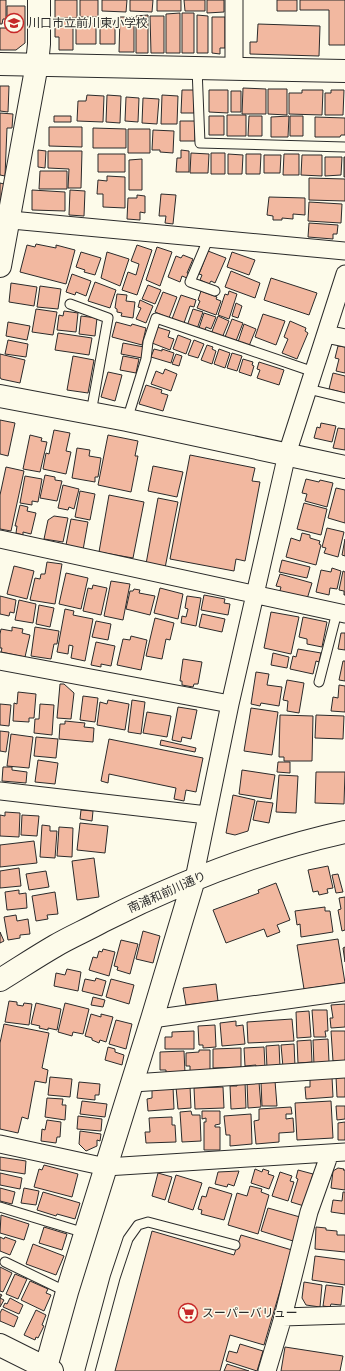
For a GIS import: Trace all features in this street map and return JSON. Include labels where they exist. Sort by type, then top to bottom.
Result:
[{"type":"street","points":[[0,266],[5,219],[37,64],[39,44],[39,0]]},
{"type":"street","points":[[234,0],[234,69]]},
{"type":"street","points":[[0,64],[345,71]]},
{"type":"street","points":[[5,219],[345,251]]},
{"type":"street","points":[[0,1345],[47,1370],[67,1292],[133,1082],[194,879],[230,704],[287,454],[345,274]]},
{"type":"street","points":[[326,334],[345,338]]},
{"type":"street","points":[[0,396],[127,420],[345,467]]},
{"type":"street","points":[[0,539],[341,613]]},
{"type":"street","points":[[0,661],[230,704]]},
{"type":"street","points":[[0,791],[207,816]]},
{"type":"street","name":"南浦和前川通り","points":[[0,980],[56,946],[125,910],[194,879],[250,857],[307,840],[345,832]]},
{"type":"street","points":[[152,1019],[345,992]]},
{"type":"street","points":[[133,1082],[345,1069]]},
{"type":"street","points":[[0,1144],[106,1167],[337,1153],[309,1212],[283,1317],[267,1371]]},
{"type":"street","points":[[283,1317],[345,1315]]},
{"type":"lane","points":[[197,68],[200,143],[345,147]]},
{"type":"lane","points":[[209,237],[190,282],[215,291]]},
{"type":"lane","points":[[70,304],[108,318],[91,413]]},
{"type":"lane","points":[[127,420],[146,359],[148,342],[156,318],[314,372]]},
{"type":"lane","points":[[308,389],[345,398]]},
{"type":"lane","points":[[319,682],[341,613]]},
{"type":"lane","points":[[0,1207],[86,1233]]},
{"type":"lane","points":[[90,1371],[117,1271],[128,1239],[138,1225],[148,1222],[235,1245]]},
{"type":"lane","points":[[5,1262],[67,1292]]},
{"type":"building","points":[[0,0],[6,0],[6,19],[3,19],[2,24],[0,24]]},
{"type":"building","points":[[55,0],[77,0],[77,18],[55,18]]},
{"type":"building","points":[[80,0],[98,0],[98,17],[80,17]]},
{"type":"building","points":[[102,0],[127,0],[126,12],[102,11]]},
{"type":"building","points":[[130,0],[153,0],[152,12],[130,11]]},
{"type":"building","points":[[157,0],[181,0],[181,11],[157,11]]},
{"type":"building","points":[[184,0],[205,0],[205,11],[185,11]]},
{"type":"building","points":[[207,0],[224,0],[224,12],[207,13]]},
{"type":"building","points":[[277,0],[297,0],[297,11],[277,11]]},
{"type":"building","points":[[300,0],[345,0],[345,45],[329,45],[329,10],[300,10]]},
{"type":"building","name":"川口市立前川東小学校","points":[[7,6],[25,6],[25,43],[16,50],[0,50],[0,28],[7,28]]},
{"type":"building","points":[[180,13],[180,53],[166,53],[166,14]]},
{"type":"building","points":[[182,13],[194,13],[194,53],[182,53]]},
{"type":"building","points":[[148,15],[148,53],[136,53],[136,16]]},
{"type":"building","points":[[197,15],[208,16],[208,53],[197,53]]},
{"type":"building","points":[[150,16],[164,16],[164,53],[151,53]]},
{"type":"building","points":[[120,17],[134,17],[134,52],[119,52]]},
{"type":"building","points":[[212,17],[225,17],[225,48],[220,48],[220,54],[212,53]]},
{"type":"building","points":[[100,20],[115,21],[115,44],[100,44]]},
{"type":"building","points":[[55,21],[73,21],[73,50],[59,50],[59,37],[55,37]]},
{"type":"building","points":[[96,23],[96,44],[76,44],[76,24]]},
{"type":"building","points":[[258,24],[320,26],[319,56],[250,54],[250,42],[257,42]]},
{"type":"building","points":[[0,86],[9,86],[8,112],[0,111]]},
{"type":"building","points":[[243,88],[266,89],[266,114],[242,114]]},
{"type":"building","points":[[268,89],[287,89],[287,115],[268,114]]},
{"type":"building","points":[[182,90],[194,90],[194,113],[181,113]]},
{"type":"building","points":[[209,90],[228,90],[228,113],[209,112]]},
{"type":"building","points":[[302,90],[323,90],[322,115],[289,114],[289,93],[302,93]]},
{"type":"building","points":[[331,90],[344,90],[343,115],[325,115],[325,93],[331,93]]},
{"type":"building","points":[[231,91],[241,91],[241,112],[231,112]]},
{"type":"building","points":[[87,95],[104,96],[103,122],[77,121],[78,101],[86,101]]},
{"type":"building","points":[[107,95],[121,96],[120,123],[106,122]]},
{"type":"building","points":[[162,95],[178,96],[177,124],[161,124]]},
{"type":"building","points":[[126,97],[139,98],[138,122],[125,121]]},
{"type":"building","points":[[143,98],[159,99],[157,124],[142,123]]},
{"type":"building","points":[[0,113],[13,114],[12,128],[7,128],[5,176],[0,175]]},
{"type":"building","points":[[227,115],[246,115],[246,136],[227,136]]},
{"type":"building","points":[[54,116],[71,116],[71,122],[54,122]]},
{"type":"building","points":[[209,116],[224,116],[224,135],[209,135]]},
{"type":"building","points":[[249,116],[262,116],[262,136],[248,136]]},
{"type":"building","points":[[289,116],[288,137],[271,137],[271,117]]},
{"type":"building","points":[[290,116],[303,116],[303,136],[290,136]]},
{"type":"building","points":[[315,117],[345,118],[345,135],[341,135],[340,137],[315,137]]},
{"type":"building","points":[[180,121],[195,121],[195,141],[180,141]]},
{"type":"building","points":[[49,127],[82,127],[82,147],[49,146]]},
{"type":"building","points":[[93,128],[126,129],[126,148],[93,148]]},
{"type":"building","points":[[128,129],[150,129],[150,153],[128,153]]},
{"type":"building","points":[[153,130],[174,131],[173,153],[152,150]]},
{"type":"building","points":[[38,150],[46,151],[45,168],[38,167]]},
{"type":"building","points":[[181,150],[189,151],[189,172],[176,172],[177,158],[181,158]]},
{"type":"building","points":[[48,151],[82,151],[81,188],[68,188],[69,169],[48,168]]},
{"type":"building","points":[[191,153],[209,154],[208,173],[190,173]]},
{"type":"building","points":[[211,153],[225,153],[225,174],[211,174]]},
{"type":"building","points":[[98,154],[125,154],[125,172],[98,172]]},
{"type":"building","points":[[228,154],[243,155],[242,174],[228,174]]},
{"type":"building","points":[[246,154],[261,154],[260,174],[246,174]]},
{"type":"building","points":[[284,154],[299,154],[299,175],[283,175]]},
{"type":"building","points":[[264,155],[281,155],[280,173],[264,173]]},
{"type":"building","points":[[302,155],[322,155],[322,176],[301,175]]},
{"type":"building","points":[[325,157],[342,157],[341,175],[325,176]]},
{"type":"building","points":[[345,157],[345,177],[344,177]]},
{"type":"building","points":[[142,159],[142,190],[129,190],[129,160]]},
{"type":"building","points":[[40,171],[67,171],[67,189],[39,189]]},
{"type":"building","points":[[107,176],[125,177],[125,208],[103,207],[103,194],[97,194],[98,180],[107,181]]},
{"type":"building","points":[[309,178],[345,179],[345,201],[309,200]]},
{"type":"building","points":[[0,183],[4,184],[2,200],[0,200]]},
{"type":"building","points":[[32,190],[65,192],[65,211],[32,210]]},
{"type":"building","points":[[70,190],[85,191],[84,216],[69,215]]},
{"type":"building","points":[[161,194],[176,195],[173,224],[165,223],[166,216],[159,216]]},
{"type":"building","points":[[137,195],[145,196],[145,213],[140,212],[140,220],[127,219],[128,198],[137,198]]},
{"type":"building","points":[[269,197],[305,198],[305,215],[293,214],[293,219],[282,218],[282,220],[273,220],[273,216],[267,215]]},
{"type":"building","points":[[309,202],[342,204],[341,223],[308,221]]},
{"type":"building","points":[[309,223],[338,225],[337,234],[333,234],[333,239],[308,237]]},
{"type":"building","points":[[36,244],[56,248],[56,245],[75,250],[66,284],[20,272],[27,245],[35,247]]},
{"type":"building","points":[[137,245],[152,250],[137,295],[122,290],[128,272],[136,275],[139,264],[131,261]]},
{"type":"building","points":[[157,247],[172,252],[160,286],[146,280]]},
{"type":"building","points":[[208,251],[226,258],[215,283],[211,281],[209,284],[200,280],[202,275],[199,274]]},
{"type":"building","points":[[81,252],[101,258],[95,275],[84,272],[85,270],[76,267]]},
{"type":"building","points":[[107,252],[129,259],[120,286],[101,278]]},
{"type":"building","points":[[232,252],[255,260],[249,275],[227,267]]},
{"type":"building","points":[[183,255],[193,259],[187,273],[189,274],[187,278],[182,276],[180,282],[168,277],[176,256],[181,258]]},
{"type":"building","points":[[231,271],[260,283],[255,298],[225,287]]},
{"type":"building","points":[[72,274],[91,281],[86,296],[76,292],[75,295],[66,292]]},
{"type":"building","points":[[271,278],[317,293],[309,315],[264,300]]},
{"type":"building","points":[[95,282],[116,290],[110,308],[88,301]]},
{"type":"building","points":[[11,283],[37,287],[34,306],[9,302]]},
{"type":"building","points":[[148,285],[161,290],[155,304],[142,299]]},
{"type":"building","points":[[40,286],[61,289],[58,309],[37,307]]},
{"type":"building","points":[[201,291],[217,297],[216,299],[221,301],[216,315],[197,308],[200,301],[198,300]]},
{"type":"building","points":[[229,291],[237,294],[229,319],[218,315],[225,294],[228,295]]},
{"type":"building","points":[[163,292],[177,297],[169,318],[155,312]]},
{"type":"building","points":[[117,294],[127,295],[126,301],[135,302],[133,318],[121,316],[122,313],[117,312],[117,309],[115,308]]},
{"type":"building","points":[[181,295],[196,300],[194,307],[190,306],[184,323],[172,319]]},
{"type":"building","points":[[140,300],[153,306],[146,323],[136,319],[141,308],[138,307]]},
{"type":"building","points":[[236,303],[242,306],[238,318],[232,316]]},
{"type":"building","points":[[36,309],[57,312],[53,335],[32,332]]},
{"type":"building","points":[[193,309],[203,312],[197,329],[187,326]]},
{"type":"building","points":[[64,311],[78,313],[76,332],[57,330],[59,315],[63,316]]},
{"type":"building","points":[[204,313],[216,317],[211,329],[206,327],[205,331],[199,328]]},
{"type":"building","points":[[263,314],[285,321],[276,345],[255,337]]},
{"type":"building","points":[[81,316],[97,318],[95,336],[79,334]]},
{"type":"building","points":[[218,316],[229,321],[222,338],[211,334]]},
{"type":"building","points":[[232,319],[243,323],[236,341],[225,337]]},
{"type":"building","points":[[290,321],[306,328],[305,331],[308,333],[297,359],[282,353],[288,339],[284,337]]},
{"type":"building","points":[[8,322],[30,326],[27,340],[6,336]]},
{"type":"building","points":[[116,322],[146,328],[142,345],[112,337]]},
{"type":"building","points":[[244,324],[256,329],[249,346],[238,342]]},
{"type":"building","points":[[157,327],[170,331],[168,337],[174,339],[170,350],[152,343]]},
{"type":"building","points":[[58,333],[92,338],[89,355],[55,350]]},
{"type":"building","points":[[178,335],[191,340],[186,354],[173,349]]},
{"type":"building","points":[[8,340],[28,344],[26,357],[5,354]]},
{"type":"building","points":[[194,340],[204,344],[198,358],[188,355]]},
{"type":"building","points":[[123,343],[144,347],[142,358],[121,354]]},
{"type":"building","points":[[207,345],[213,347],[212,349],[216,351],[212,364],[201,360]]},
{"type":"building","points":[[338,346],[345,347],[345,373],[336,371],[339,359],[335,358]]},
{"type":"building","points":[[154,349],[162,351],[162,349],[174,353],[171,363],[151,357]]},
{"type":"building","points":[[219,349],[230,353],[225,368],[214,364]]},
{"type":"building","points":[[232,353],[242,356],[237,371],[227,368]]},
{"type":"building","points":[[0,354],[25,360],[20,383],[1,379]]},
{"type":"building","points":[[176,354],[182,356],[179,366],[172,364]]},
{"type":"building","points":[[73,356],[94,360],[88,393],[67,390]]},
{"type":"building","points":[[123,356],[139,359],[136,373],[120,370]]},
{"type":"building","points":[[243,359],[253,362],[252,365],[254,366],[251,376],[239,372]]},
{"type":"building","points":[[259,362],[284,370],[279,385],[257,378],[260,370],[257,369]]},
{"type":"building","points":[[165,369],[177,374],[171,391],[151,384],[156,371],[163,374]]},
{"type":"building","points":[[108,372],[122,375],[115,401],[101,397]]},
{"type":"building","points":[[333,373],[345,376],[345,393],[329,389]]},
{"type":"building","points":[[146,385],[162,390],[161,393],[168,395],[163,411],[139,404]]},
{"type":"building","points":[[0,420],[15,423],[8,456],[0,454]]},
{"type":"building","points":[[321,423],[336,426],[332,442],[314,438],[317,427],[320,428]]},
{"type":"building","points":[[338,428],[345,429],[345,450],[333,448]]},
{"type":"building","points":[[54,430],[70,433],[66,451],[71,452],[66,474],[43,469],[46,453],[49,454]]},
{"type":"building","points":[[30,435],[42,438],[41,441],[47,442],[40,472],[23,469]]},
{"type":"building","points":[[108,435],[138,441],[135,456],[138,456],[131,492],[98,485]]},
{"type":"building","points":[[77,448],[90,450],[89,456],[101,458],[98,477],[95,477],[95,482],[72,478]]},
{"type":"building","points":[[190,455],[255,468],[252,481],[260,482],[245,561],[236,559],[234,571],[170,559]]},
{"type":"building","points":[[153,466],[183,472],[177,497],[148,491]]},
{"type":"building","points":[[6,467],[24,471],[11,531],[0,529],[0,495]]},
{"type":"building","points":[[45,475],[55,477],[55,480],[62,481],[57,501],[40,498]]},
{"type":"building","points":[[25,476],[42,479],[38,502],[32,501],[32,505],[20,503]]},
{"type":"building","points":[[306,479],[333,483],[327,507],[305,501],[307,494],[302,493]]},
{"type":"building","points":[[63,485],[79,489],[74,509],[69,507],[68,510],[58,508]]},
{"type":"building","points":[[336,488],[345,490],[345,523],[328,518]]},
{"type":"building","points":[[80,491],[95,494],[90,520],[75,517]]},
{"type":"building","points":[[109,495],[144,502],[133,558],[99,552]]},
{"type":"building","points":[[158,498],[178,502],[165,568],[146,564]]},
{"type":"building","points":[[304,503],[327,509],[321,535],[297,529]]},
{"type":"building","points":[[20,505],[28,507],[27,511],[36,513],[31,534],[23,532],[23,535],[16,533],[17,526],[15,526]]},
{"type":"building","points":[[54,516],[68,518],[63,542],[44,539],[48,520]]},
{"type":"building","points":[[71,519],[88,522],[83,550],[66,545]]},
{"type":"building","points":[[327,528],[344,532],[338,557],[324,553],[326,548],[322,547]]},
{"type":"building","points":[[302,533],[310,535],[310,538],[320,541],[319,544],[321,545],[316,565],[286,557],[291,538],[300,541]]},
{"type":"building","points":[[345,539],[345,556],[342,555]]},
{"type":"building","points":[[282,560],[310,567],[307,578],[279,572]]},
{"type":"building","points":[[47,562],[62,564],[55,604],[30,600],[35,578],[40,579],[41,574],[45,574]]},
{"type":"building","points":[[14,566],[34,571],[27,599],[7,594]]},
{"type":"building","points":[[332,568],[341,571],[337,589],[330,588],[329,595],[316,592],[321,570],[331,572]]},
{"type":"building","points":[[343,571],[345,572],[345,595],[344,591],[339,590]]},
{"type":"building","points":[[66,573],[88,578],[81,609],[59,604]]},
{"type":"building","points":[[280,574],[312,583],[307,599],[279,594],[281,587],[276,586]]},
{"type":"building","points":[[111,581],[130,584],[123,620],[104,616]]},
{"type":"building","points":[[93,585],[107,588],[101,615],[83,611],[88,588],[92,589]]},
{"type":"building","points":[[160,588],[183,594],[178,619],[154,613]]},
{"type":"building","points":[[134,589],[140,590],[139,593],[155,596],[150,615],[126,609],[130,591],[133,591]]},
{"type":"building","points":[[204,595],[225,599],[224,603],[230,604],[228,615],[201,610]]},
{"type":"building","points":[[0,596],[16,600],[14,613],[10,612],[9,616],[0,614]]},
{"type":"building","points":[[187,596],[201,598],[196,626],[181,623],[182,616],[186,617],[188,609],[185,608]]},
{"type":"building","points":[[19,600],[36,604],[33,623],[15,620]]},
{"type":"building","points":[[39,605],[54,608],[50,627],[36,624]]},
{"type":"building","points":[[65,609],[74,611],[73,615],[93,619],[85,661],[71,658],[73,646],[69,645],[68,654],[57,652]]},
{"type":"building","points":[[271,612],[299,617],[291,654],[264,648]]},
{"type":"building","points":[[202,614],[225,619],[222,632],[199,627]]},
{"type":"building","points":[[303,617],[327,622],[322,647],[307,644],[307,639],[299,637]]},
{"type":"building","points":[[155,618],[174,623],[170,640],[166,639],[162,659],[146,656]]},
{"type":"building","points":[[96,621],[111,624],[108,640],[92,637]]},
{"type":"building","points":[[12,627],[23,629],[22,633],[30,635],[25,657],[1,652],[1,629],[12,631]]},
{"type":"building","points":[[35,627],[59,631],[57,644],[54,644],[51,659],[31,656]]},
{"type":"building","points":[[341,633],[345,633],[345,650],[338,649]]},
{"type":"building","points":[[131,636],[147,640],[141,670],[117,665],[123,639],[130,640]]},
{"type":"building","points":[[96,642],[115,646],[111,666],[101,664],[101,667],[91,665]]},
{"type":"building","points":[[298,649],[321,653],[319,662],[316,661],[313,674],[290,669],[293,656],[296,657]]},
{"type":"building","points":[[273,653],[289,657],[287,668],[271,665]]},
{"type":"building","points":[[183,659],[202,662],[198,684],[194,684],[193,687],[182,685],[182,681],[180,681]]},
{"type":"building","points":[[343,661],[345,661],[345,681],[339,680]]},
{"type":"building","points":[[256,672],[269,674],[267,685],[282,687],[279,706],[261,703],[260,706],[251,704]]},
{"type":"building","points":[[287,680],[304,683],[299,713],[287,711],[288,701],[283,700]]},
{"type":"building","points":[[60,684],[64,684],[74,693],[71,719],[57,718]]},
{"type":"building","points":[[339,685],[345,686],[345,712],[331,711],[333,697],[338,698]]},
{"type":"building","points":[[18,692],[36,694],[34,718],[29,718],[29,722],[13,721],[14,703],[17,704]]},
{"type":"building","points":[[83,696],[98,698],[95,722],[80,720]]},
{"type":"building","points":[[108,700],[129,704],[125,730],[97,725],[100,702],[107,704]]},
{"type":"building","points":[[132,700],[145,702],[141,734],[128,732]]},
{"type":"building","points":[[0,704],[11,705],[9,726],[0,725]]},
{"type":"building","points":[[40,704],[54,705],[52,735],[34,733],[35,719],[39,719]]},
{"type":"building","points":[[178,707],[197,710],[191,739],[182,737],[181,742],[172,740]]},
{"type":"building","points":[[251,708],[278,712],[272,755],[244,751]]},
{"type":"building","points":[[147,712],[171,716],[167,737],[143,733]]},
{"type":"building","points":[[280,715],[313,716],[312,761],[284,761],[284,757],[279,757]]},
{"type":"building","points":[[316,715],[344,716],[343,739],[315,738]]},
{"type":"building","points":[[65,721],[85,723],[84,727],[94,728],[93,742],[59,739],[60,724],[65,724]]},
{"type":"building","points":[[0,731],[9,732],[6,752],[0,751]]},
{"type":"building","points":[[11,734],[33,737],[29,768],[7,766]]},
{"type":"building","points":[[36,737],[58,739],[56,758],[34,756]]},
{"type":"building","points":[[109,739],[203,758],[196,792],[186,790],[184,801],[174,799],[176,788],[109,774],[108,783],[101,781]]},
{"type":"building","points":[[161,740],[196,748],[195,752],[160,745]]},
{"type":"building","points":[[38,760],[58,763],[55,784],[35,782]]},
{"type":"building","points":[[278,762],[290,762],[290,773],[277,772]]},
{"type":"building","points":[[3,767],[12,767],[12,770],[27,772],[26,783],[2,781]]},
{"type":"building","points":[[242,770],[275,775],[271,799],[239,794]]},
{"type":"building","points":[[316,772],[345,772],[344,804],[315,803]]},
{"type":"building","points":[[279,775],[298,776],[296,813],[276,812]]},
{"type":"building","points":[[233,795],[255,800],[248,831],[235,835],[226,833]]},
{"type":"building","points":[[257,801],[273,803],[269,823],[253,820]]},
{"type":"building","points":[[81,810],[93,811],[92,821],[80,819]]},
{"type":"building","points":[[5,812],[20,813],[19,837],[0,836],[0,815],[5,816]]},
{"type":"building","points":[[22,815],[39,816],[37,836],[21,835]]},
{"type":"building","points":[[80,823],[108,826],[105,853],[77,850]]},
{"type":"building","points":[[42,825],[50,826],[50,831],[57,831],[55,858],[40,857]]},
{"type":"building","points":[[59,827],[73,828],[72,857],[57,856]]},
{"type":"building","points":[[34,841],[37,863],[0,867],[0,845]]},
{"type":"building","points":[[94,858],[99,897],[77,900],[72,861]]},
{"type":"building","points":[[328,866],[333,888],[327,889],[328,893],[319,895],[318,891],[313,892],[308,870]]},
{"type":"building","points":[[19,868],[21,886],[0,888],[0,871]]},
{"type":"building","points":[[46,871],[49,887],[29,890],[26,874]]},
{"type":"building","points":[[338,874],[343,892],[336,893],[332,875]]},
{"type":"building","points":[[276,883],[290,920],[277,925],[280,932],[267,937],[264,929],[226,943],[213,910],[259,893],[258,890]]},
{"type":"building","points":[[19,890],[19,894],[26,893],[27,908],[7,910],[5,892]]},
{"type":"building","points":[[55,892],[58,914],[47,915],[48,919],[36,921],[32,896]]},
{"type":"building","points":[[345,897],[345,930],[342,931],[338,910],[341,909],[339,898]]},
{"type":"building","points":[[325,907],[325,911],[330,911],[333,932],[301,937],[300,924],[297,925],[295,911]]},
{"type":"building","points":[[16,915],[17,921],[28,919],[30,934],[20,935],[20,938],[8,940],[4,917]]},
{"type":"building","points":[[143,931],[160,936],[153,963],[136,959]]},
{"type":"building","points":[[0,932],[4,941],[0,943]]},
{"type":"building","points":[[338,939],[345,983],[304,989],[297,945]]},
{"type":"building","points":[[121,940],[138,944],[130,974],[117,970],[118,967],[114,966]]},
{"type":"building","points":[[345,947],[345,962],[343,948]]},
{"type":"building","points":[[103,949],[115,952],[109,976],[89,970],[93,957],[97,958],[99,951],[102,952]]},
{"type":"building","points":[[67,969],[81,972],[78,991],[54,986],[56,973],[65,975]]},
{"type":"building","points":[[96,978],[106,981],[102,996],[82,991],[85,979],[95,981]]},
{"type":"building","points":[[111,979],[134,985],[129,1004],[106,997]]},
{"type":"building","points":[[216,984],[218,1001],[186,1005],[183,988]]},
{"type":"building","points":[[93,997],[105,1000],[103,1007],[91,1005]]},
{"type":"building","points":[[9,1001],[17,1002],[17,1005],[23,1006],[24,1003],[32,1004],[29,1025],[5,1022]]},
{"type":"building","points":[[36,1003],[61,1009],[57,1030],[39,1028],[40,1026],[31,1024]]},
{"type":"building","points":[[65,1003],[89,1009],[83,1034],[73,1032],[72,1036],[58,1032]]},
{"type":"building","points":[[345,1004],[345,1027],[331,1028],[330,1018],[333,1018],[331,1005]]},
{"type":"building","points":[[312,1010],[327,1010],[328,1031],[325,1031],[326,1037],[314,1037]]},
{"type":"building","points":[[309,1011],[311,1037],[297,1038],[296,1012]]},
{"type":"building","points":[[91,1014],[101,1017],[101,1014],[113,1017],[106,1042],[100,1040],[99,1043],[92,1040],[92,1038],[85,1036]]},
{"type":"building","points":[[292,1019],[294,1041],[248,1043],[247,1022]]},
{"type":"building","points":[[116,1020],[132,1024],[126,1049],[109,1044]]},
{"type":"building","points":[[236,1021],[236,1026],[243,1025],[245,1044],[222,1046],[220,1023]]},
{"type":"building","points":[[4,1024],[49,1033],[42,1068],[48,1070],[46,1083],[35,1081],[28,1119],[22,1117],[18,1133],[0,1129],[0,1043]]},
{"type":"building","points":[[215,1025],[216,1047],[203,1048],[203,1045],[199,1045],[198,1026]]},
{"type":"building","points":[[194,1031],[194,1049],[165,1049],[165,1037],[172,1037],[172,1032]]},
{"type":"building","points":[[331,1031],[345,1031],[345,1061],[333,1061]]},
{"type":"building","points":[[328,1039],[329,1062],[314,1065],[313,1040]]},
{"type":"building","points":[[311,1040],[312,1062],[298,1063],[297,1041]]},
{"type":"building","points":[[294,1044],[295,1066],[283,1067],[281,1045]]},
{"type":"building","points":[[279,1045],[280,1067],[267,1068],[266,1046]]},
{"type":"building","points":[[108,1047],[115,1049],[115,1052],[124,1055],[122,1065],[105,1060]]},
{"type":"building","points":[[264,1047],[265,1067],[256,1068],[256,1065],[245,1066],[244,1048]]},
{"type":"building","points":[[241,1048],[241,1067],[213,1068],[213,1049]]},
{"type":"building","points":[[199,1050],[210,1050],[210,1073],[190,1073],[190,1066],[186,1066],[186,1053],[199,1052]]},
{"type":"building","points":[[184,1051],[185,1073],[166,1073],[166,1070],[160,1070],[160,1052]]},
{"type":"building","points":[[50,1077],[72,1079],[70,1097],[48,1095]]},
{"type":"building","points":[[332,1077],[333,1097],[306,1099],[305,1087],[310,1087],[310,1078]]},
{"type":"building","points":[[336,1077],[345,1077],[345,1097],[337,1097]]},
{"type":"building","points":[[275,1081],[277,1106],[262,1106],[261,1082]]},
{"type":"building","points":[[79,1082],[100,1084],[99,1095],[95,1095],[95,1100],[77,1098]]},
{"type":"building","points":[[237,1082],[245,1082],[246,1108],[231,1109],[230,1086],[237,1086]]},
{"type":"building","points":[[247,1082],[259,1082],[261,1107],[248,1108]]},
{"type":"building","points":[[190,1086],[191,1108],[178,1109],[176,1087]]},
{"type":"building","points":[[173,1087],[174,1109],[148,1111],[147,1099],[152,1098],[152,1089]]},
{"type":"building","points":[[223,1087],[224,1108],[195,1109],[194,1088]]},
{"type":"building","points":[[47,1098],[63,1099],[62,1105],[66,1105],[65,1120],[45,1117]]},
{"type":"building","points":[[82,1101],[107,1104],[105,1117],[80,1114]]},
{"type":"building","points":[[331,1101],[333,1138],[297,1140],[295,1103]]},
{"type":"building","points":[[336,1106],[345,1106],[345,1119],[337,1120]]},
{"type":"building","points":[[291,1107],[292,1114],[286,1114],[286,1119],[293,1118],[294,1132],[279,1133],[279,1142],[256,1144],[254,1121],[259,1120],[259,1109]]},
{"type":"building","points":[[191,1111],[192,1115],[200,1115],[201,1141],[182,1142],[180,1112]]},
{"type":"building","points":[[202,1111],[220,1111],[220,1124],[215,1125],[215,1127],[220,1127],[220,1150],[204,1150],[204,1122],[206,1122],[206,1118],[202,1119]]},
{"type":"building","points":[[251,1114],[252,1144],[230,1146],[230,1135],[226,1135],[224,1116]]},
{"type":"building","points":[[78,1116],[102,1119],[101,1131],[77,1129]]},
{"type":"building","points":[[172,1117],[172,1125],[175,1125],[176,1142],[146,1143],[145,1132],[150,1132],[149,1118]]},
{"type":"building","points":[[47,1120],[61,1122],[60,1137],[57,1137],[56,1143],[41,1141],[42,1129],[45,1130]]},
{"type":"building","points":[[345,1122],[345,1140],[338,1140],[338,1123]]},
{"type":"building","points":[[80,1131],[101,1134],[100,1141],[97,1140],[97,1146],[86,1151],[79,1144]]},
{"type":"building","points":[[0,1157],[26,1161],[25,1174],[0,1170]]},
{"type":"building","points":[[44,1165],[78,1174],[72,1197],[34,1187],[39,1169],[42,1170]]},
{"type":"building","points":[[338,1168],[345,1170],[345,1190],[331,1188],[333,1171]]},
{"type":"building","points":[[255,1169],[262,1172],[263,1169],[269,1171],[268,1174],[274,1176],[269,1189],[251,1183]]},
{"type":"building","points":[[298,1170],[313,1174],[304,1206],[291,1202],[298,1179],[296,1178]]},
{"type":"building","points":[[239,1171],[234,1186],[228,1184],[227,1187],[215,1184],[218,1172]]},
{"type":"building","points":[[280,1172],[292,1176],[290,1181],[294,1182],[288,1201],[272,1196]]},
{"type":"building","points":[[0,1173],[22,1178],[20,1189],[0,1185]]},
{"type":"building","points":[[158,1173],[172,1177],[165,1200],[152,1196]]},
{"type":"building","points":[[176,1175],[202,1183],[193,1210],[168,1202]]},
{"type":"building","points":[[250,1186],[262,1189],[261,1192],[269,1195],[258,1234],[228,1225],[237,1193],[247,1196]]},
{"type":"building","points":[[209,1187],[232,1194],[224,1220],[201,1214],[202,1210],[198,1209],[202,1196],[206,1197]]},
{"type":"building","points":[[0,1188],[15,1192],[12,1204],[0,1201]]},
{"type":"building","points":[[24,1188],[39,1191],[36,1205],[21,1203]]},
{"type":"building","points":[[43,1192],[80,1203],[75,1219],[57,1214],[56,1216],[37,1210]]},
{"type":"building","points":[[343,1192],[345,1192],[345,1214],[331,1212],[333,1200],[342,1201]]},
{"type":"building","points":[[268,1208],[300,1217],[293,1241],[261,1231]]},
{"type":"building","points":[[1,1215],[29,1224],[24,1240],[0,1233]]},
{"type":"building","points":[[44,1227],[67,1234],[62,1250],[39,1243]]},
{"type":"building","points":[[316,1227],[337,1231],[337,1235],[345,1235],[345,1252],[315,1249]]},
{"type":"building","points":[[152,1231],[234,1255],[241,1235],[292,1250],[264,1345],[230,1335],[220,1371],[115,1371]]},
{"type":"building","points":[[0,1237],[4,1239],[5,1237],[16,1241],[10,1255],[0,1251]]},
{"type":"building","points":[[33,1244],[64,1256],[56,1275],[26,1264]]},
{"type":"building","points":[[315,1256],[345,1260],[345,1285],[312,1280]]},
{"type":"building","points":[[0,1267],[12,1273],[3,1292],[0,1291]]},
{"type":"building","points":[[15,1274],[27,1279],[18,1299],[6,1294]]},
{"type":"building","points":[[30,1281],[48,1289],[46,1293],[51,1295],[44,1311],[21,1300]]},
{"type":"building","points":[[304,1282],[322,1285],[320,1307],[306,1305],[302,1298]]},
{"type":"building","points":[[326,1285],[343,1287],[341,1305],[331,1304],[330,1307],[323,1306]]},
{"type":"building","points":[[0,1298],[4,1300],[0,1307]]},
{"type":"building","points":[[10,1298],[23,1305],[19,1314],[3,1307],[5,1303],[7,1304]]},
{"type":"building","points":[[2,1309],[18,1317],[14,1327],[0,1321],[0,1313]]},
{"type":"building","points":[[36,1310],[46,1315],[42,1325],[44,1326],[38,1338],[36,1337],[35,1340],[24,1335]]},
{"type":"building","points":[[240,1344],[263,1351],[257,1371],[226,1361],[229,1351],[237,1353]]},
{"type":"building","points":[[285,1347],[343,1356],[340,1371],[281,1371]]},
{"type":"building","points":[[227,1364],[249,1371],[224,1371]]},
{"type":"place","name":"川口市立前川東小学校","points":[[14,23]]},
{"type":"place","name":"スーパーバリュー","points":[[188,1313]]}]
